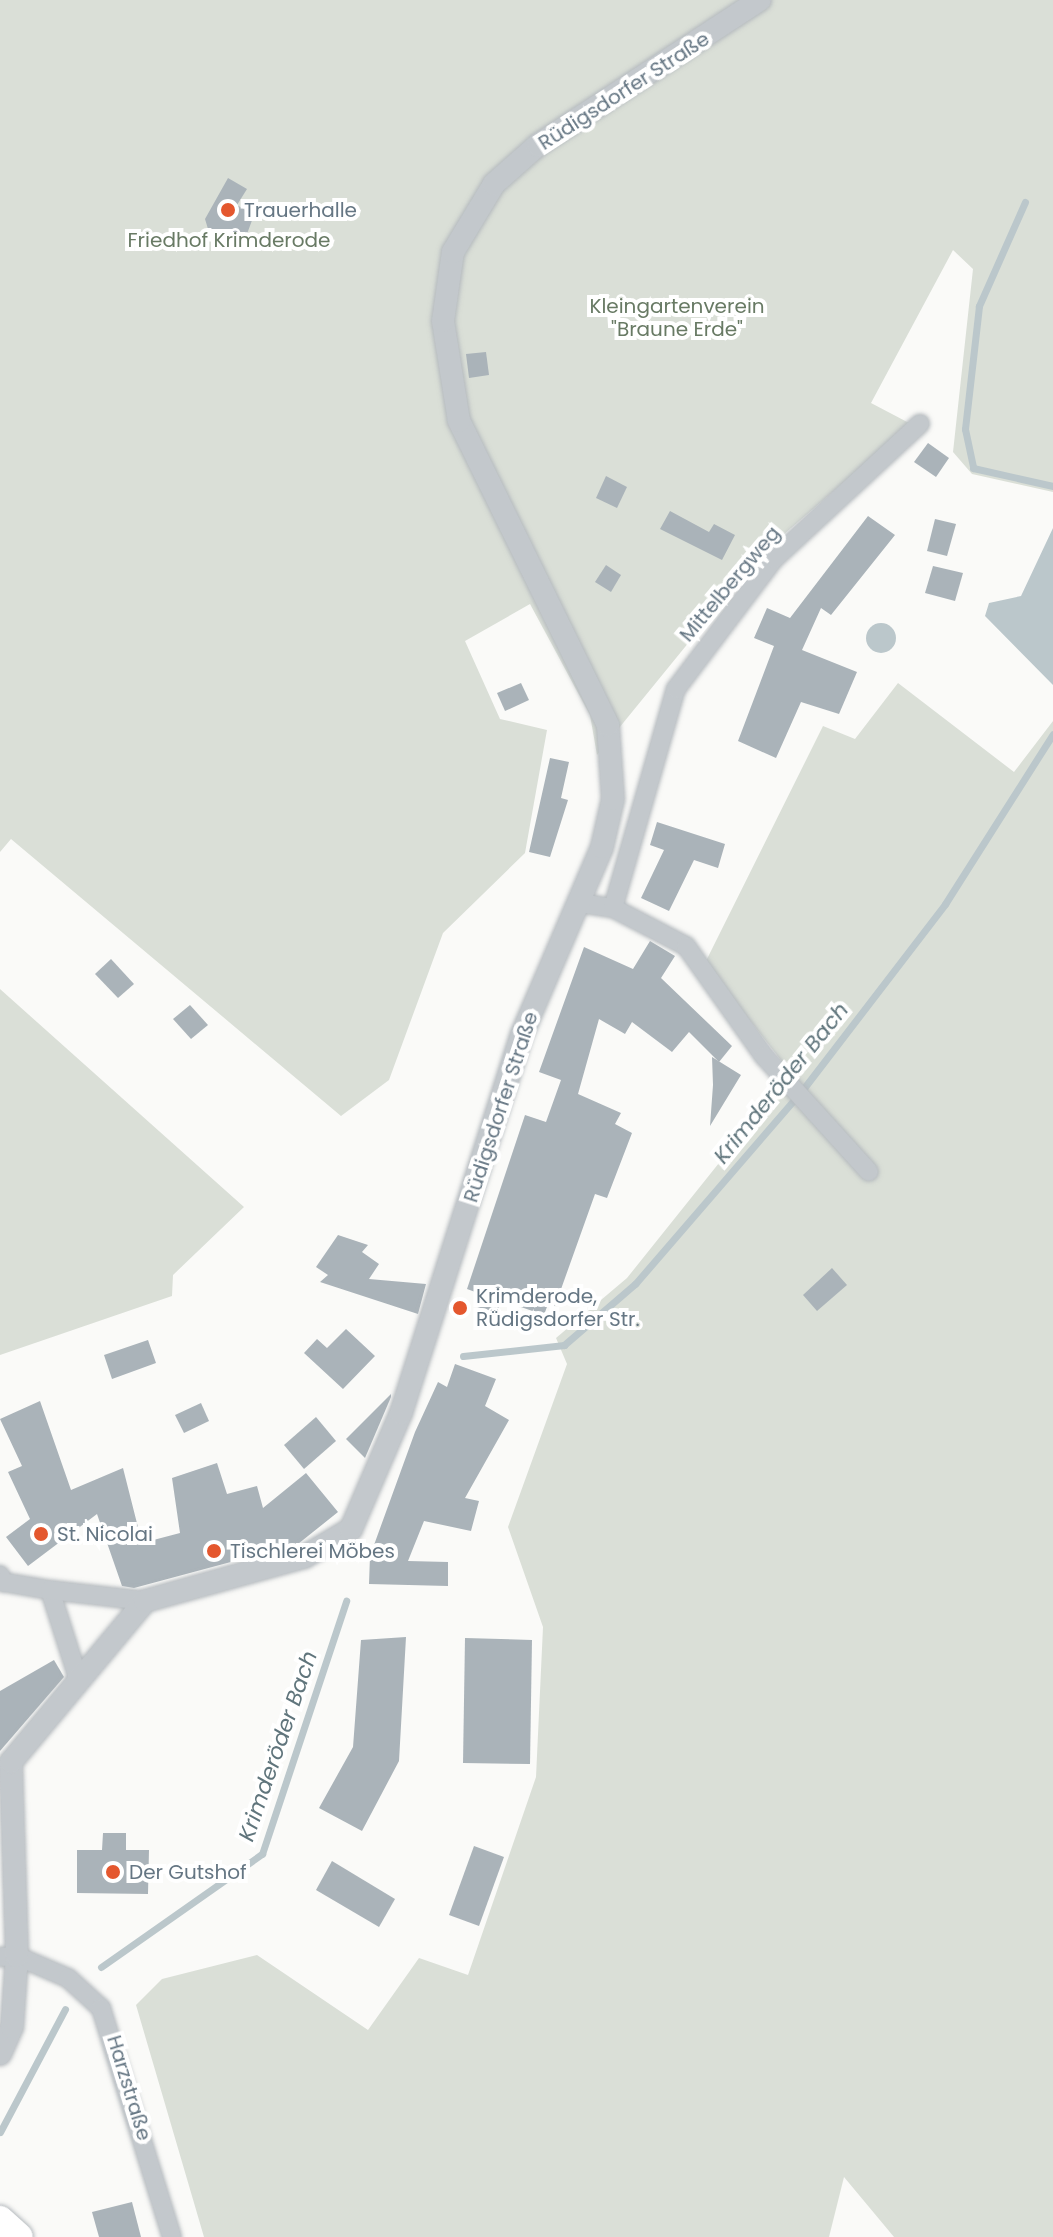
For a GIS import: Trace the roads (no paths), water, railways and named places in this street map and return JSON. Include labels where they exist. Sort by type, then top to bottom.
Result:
[{"type":"main road","points":[[0,2220],[19,2237]]},
{"type":"street","name":"Rüdigsdorfer Straße","points":[[145,1601],[304,1557],[351,1529],[401,1413],[522,1034],[580,903],[613,799],[608,725],[459,421],[443,321],[453,252],[494,184],[534,148],[760,0]]},
{"type":"street","name":"Mittelbergweg","points":[[613,908],[676,689],[774,559],[920,424]]},
{"type":"street","points":[[580,903],[613,908],[686,946],[790,1087],[869,1172]]},
{"type":"street","points":[[0,1575],[3,1582],[145,1601]]},
{"type":"street","points":[[50,1590],[79,1681]]},
{"type":"street","points":[[0,2054],[12,2027],[9,1956],[11,1762],[145,1601]]},
{"type":"street","name":"Harzstraße","points":[[9,1956],[68,1978],[101,2008],[172,2237]]},
{"type":"waterway","name":"Krimderöder Bach","points":[[1025,202],[979,306],[965,429],[973,468],[1053,486]]},
{"type":"waterway","name":"Krimderöder Bach","points":[[463,1356],[564,1345],[635,1284],[804,1088],[945,904],[1053,734]]},
{"type":"waterway","name":"Krimderöder Bach","points":[[101,1967],[262,1854],[346,1601]]},
{"type":"waterway","name":"Krimderöder Bach","points":[[0,2132],[65,2009]]},
{"type":"place","name":"Trauerhalle","points":[[228,210]]},
{"type":"place","name":"Krimderode, Rüdigsdorfer Str.","points":[[460,1308]]},
{"type":"place","name":"St. Nicolai","points":[[41,1534]]},
{"type":"place","name":"Tischlerei Möbes","points":[[214,1551]]},
{"type":"place","name":"Der Gutshof","points":[[113,1872]]},
{"type":"park label","name":"Friedhof Krimderode","points":[[229,240]]},
{"type":"park label","name":"Kleingartenverein \"Braune Erde\"","points":[[677,318]]}]
